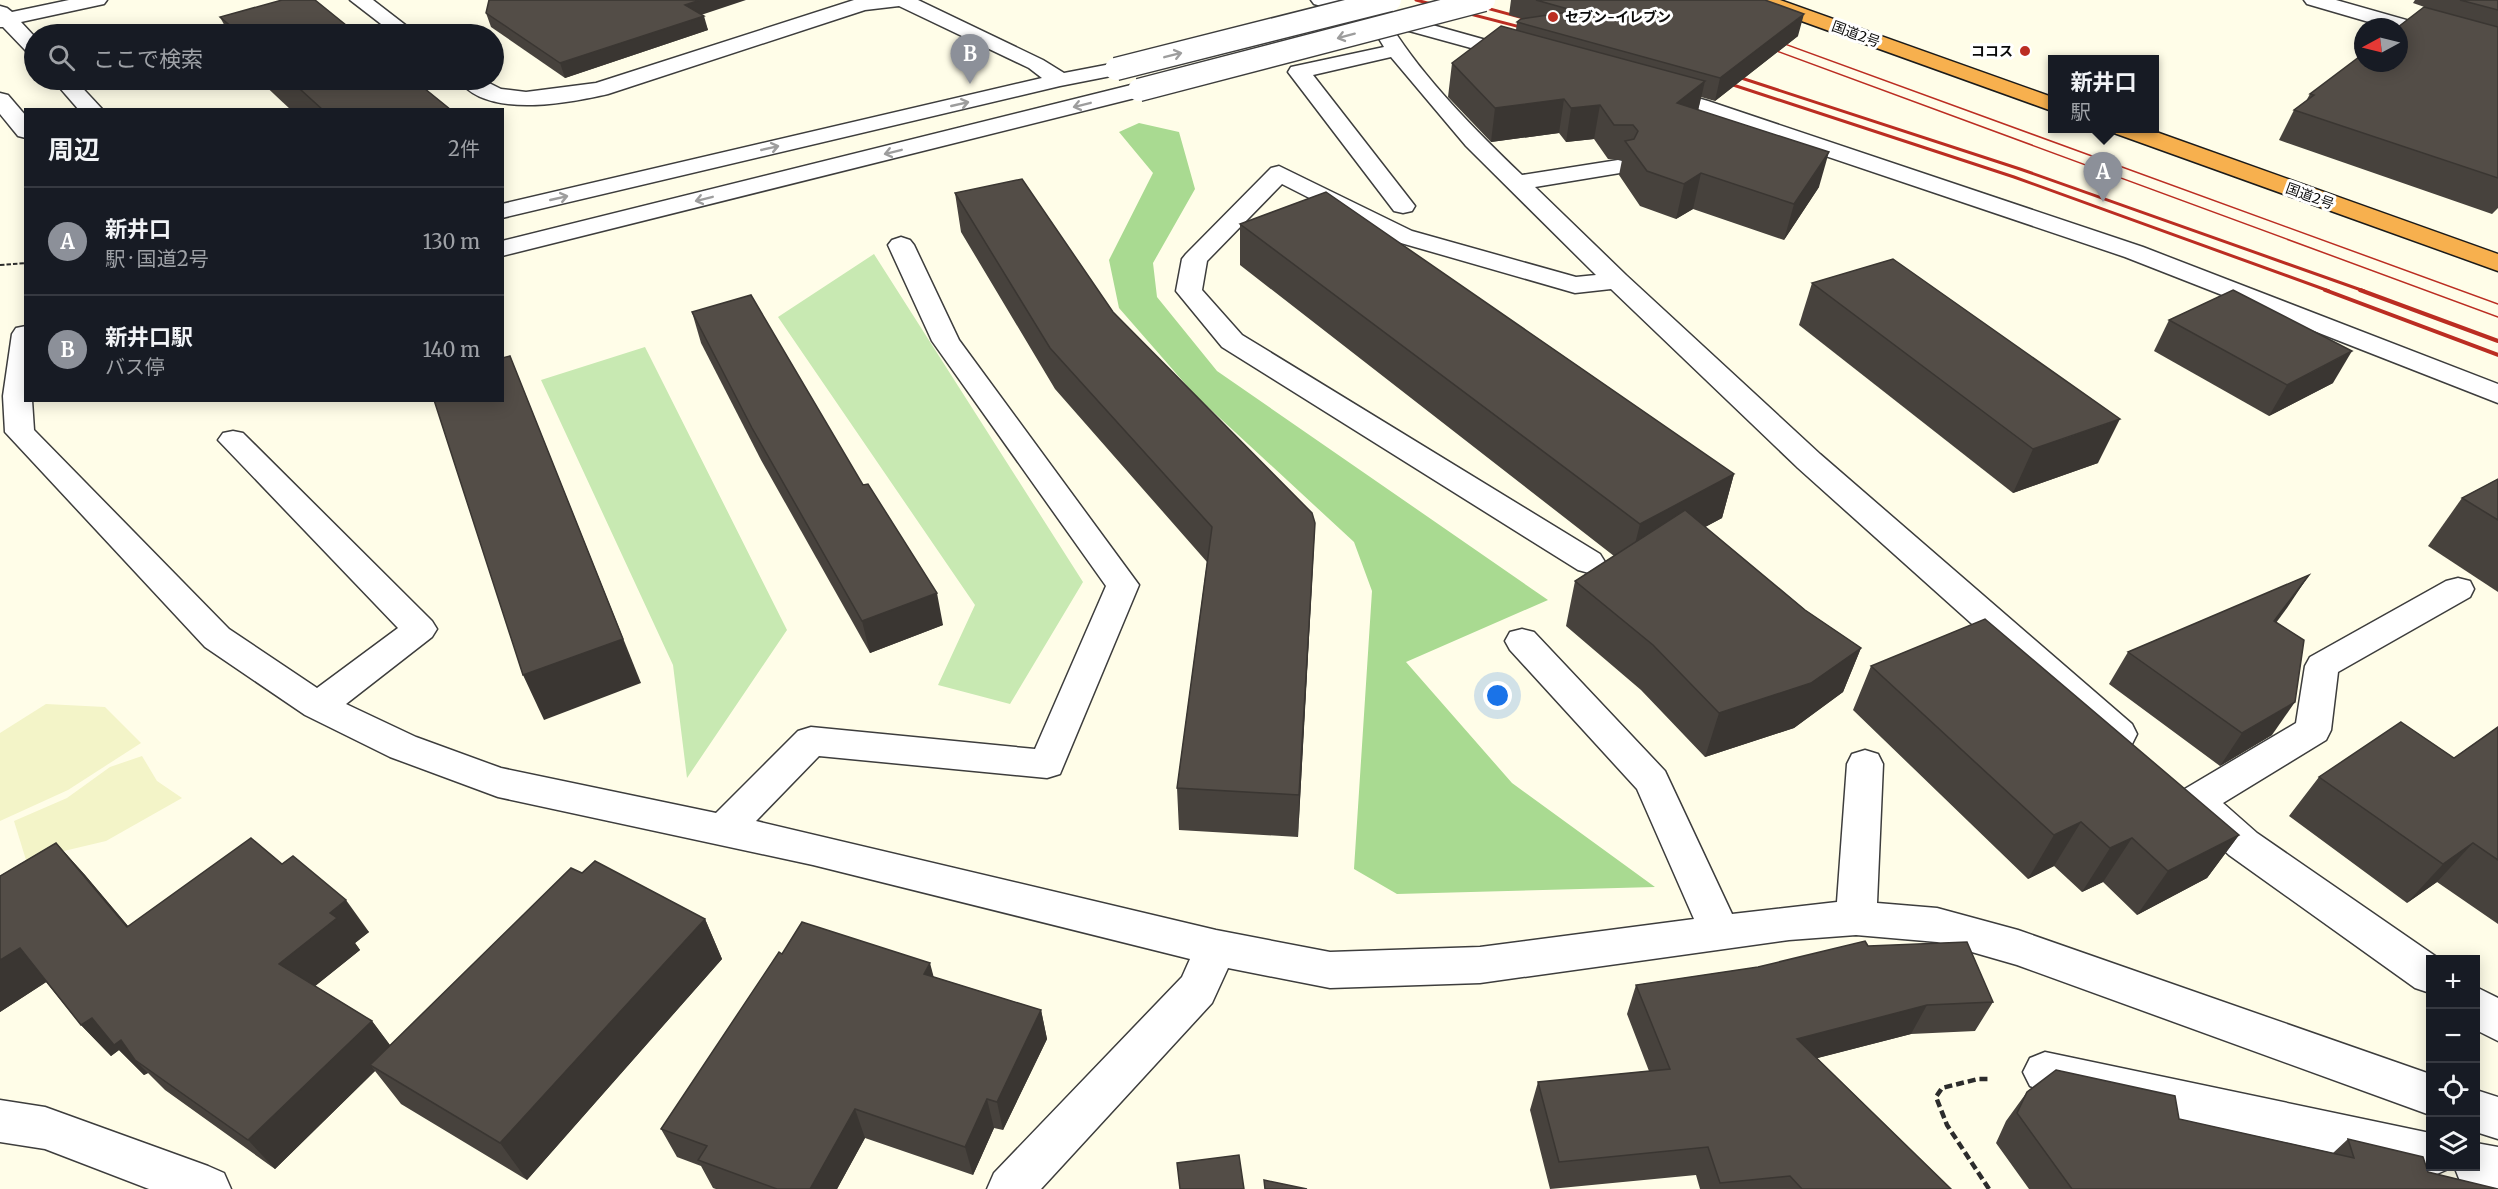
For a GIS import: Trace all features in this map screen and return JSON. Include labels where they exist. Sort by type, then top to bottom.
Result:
[{"type":"highway","name":"国道2号","points":[[1761,0],[2048,103]]},
{"type":"highway","name":"国道2号","points":[[2133,133],[2498,263]]},
{"type":"street","points":[[2,17],[97,0]]},
{"type":"street","points":[[360,0],[393,24]]},
{"type":"street","points":[[485,90],[516,97],[559,97],[600,89],[862,4],[901,0],[1036,64],[1060,80]]},
{"type":"street","points":[[1321,0],[1382,7],[1540,61]]},
{"type":"street","points":[[504,249],[1139,90],[1484,0]]},
{"type":"street","points":[[2330,2],[2498,53]]},
{"type":"street","points":[[504,211],[1382,7]]},
{"type":"street","points":[[1382,7],[1396,50],[1474,141],[1617,281],[1809,461],[2143,755]]},
{"type":"street","points":[[2,17],[24,38]]},
{"type":"street","points":[[1396,50],[1299,72],[1403,206]]},
{"type":"street","points":[[1632,87],[1700,106],[2134,252],[2498,394]]},
{"type":"street","points":[[73,90],[90,108]]},
{"type":"street","points":[[0,100],[24,129]]},
{"type":"street","points":[[1517,183],[1618,167]]},
{"type":"street","points":[[1589,562],[1232,341],[1189,291],[1195,259],[1279,173],[1403,236],[1575,285],[1617,281]]},
{"type":"street","points":[[724,829],[812,741],[1047,764],[1123,585],[946,341],[901,245]]},
{"type":"street","points":[[17,373],[20,432],[217,638],[318,706],[403,747],[498,782],[724,829],[1216,948],[1330,970],[1480,965],[1789,923],[1856,918],[1937,926],[2018,948],[2426,1094]]},
{"type":"street","points":[[233,440],[420,629],[318,706]]},
{"type":"street","points":[[2426,972],[2243,844],[2187,794],[2313,730],[2322,666],[2458,589]]},
{"type":"street","points":[[1522,641],[1652,781],[1721,934]]},
{"type":"street","points":[[1856,918],[1865,764]]},
{"type":"street","points":[[1010,1189],[1197,990],[1216,948]]},
{"type":"street","points":[[2479,1009],[2498,1022]]},
{"type":"street","points":[[2045,1072],[2426,1154]]},
{"type":"street","points":[[2480,1112],[2498,1119]]},
{"type":"street","points":[[0,1121],[45,1128],[208,1189]]},
{"type":"street","points":[[2480,1165],[2498,1169]]},
{"type":"path","points":[[0,266],[24,263]]},
{"type":"path","points":[[1989,1189],[1947,1125],[1936,1097],[1942,1088],[1978,1078],[1998,1079]]},
{"type":"green space","points":[[1139,123],[1179,132],[1195,189],[1153,263],[1157,297],[1217,371],[1548,600],[1406,662],[1512,783],[1655,887],[1397,894],[1354,869],[1372,591],[1354,542],[1195,395],[1119,308],[1109,260],[1153,173],[1119,132]]},
{"type":"green space","points":[[874,254],[1083,582],[1010,704],[938,685],[975,605],[778,317]]},
{"type":"green space","points":[[645,347],[787,630],[687,778],[673,665],[541,380]]},
{"type":"green space","points":[[46,704],[105,707],[141,743],[68,790],[0,821],[0,733]]},
{"type":"green space","points":[[142,756],[157,781],[182,798],[106,841],[26,860],[14,821],[67,798],[110,767]]},
{"type":"building","points":[[282,0],[315,0],[345,24],[228,24],[220,17]]},
{"type":"building","points":[[489,0],[700,0],[685,5],[704,16],[560,63],[486,13]]},
{"type":"building","points":[[1536,0],[1765,0],[1804,14],[1720,78],[1517,22],[1521,19],[1575,11]]},
{"type":"building","points":[[2460,0],[2498,0],[2498,10]]},
{"type":"building","points":[[2424,7],[2498,27],[2498,178],[2294,110],[2314,95],[2310,94],[2354,61],[2354,72],[2408,72],[2408,19]]},
{"type":"building","points":[[1501,26],[1705,81],[1677,103],[1829,152],[1794,204],[1701,173],[1684,184],[1647,171],[1625,141],[1634,139],[1638,131],[1633,125],[1614,125],[1600,105],[1571,108],[1564,99],[1495,108],[1452,63]]},
{"type":"building","points":[[301,90],[426,90],[449,108],[321,108]]},
{"type":"building","points":[[1022,179],[1113,312],[1312,513],[1315,523],[1299,795],[1177,788],[1212,527],[1050,348],[955,193]]},
{"type":"building","points":[[1326,192],[1734,474],[1640,524],[1240,224]]},
{"type":"building","points":[[1893,259],[2120,419],[2033,449],[1812,283]]},
{"type":"building","points":[[2233,290],[2352,351],[2287,385],[2169,320]]},
{"type":"building","points":[[751,295],[863,485],[868,484],[937,593],[862,621],[752,428],[692,312]]},
{"type":"building","points":[[510,356],[623,639],[523,675],[435,402],[504,402],[504,358]]},
{"type":"building","points":[[2498,479],[2498,520],[2462,498]]},
{"type":"building","points":[[1685,510],[1805,610],[1861,648],[1811,683],[1719,713],[1653,645],[1575,581]]},
{"type":"building","points":[[2309,575],[2274,621],[2304,640],[2295,702],[2242,733],[2128,652]]},
{"type":"building","points":[[1985,619],[2239,835],[2168,871],[2132,838],[2110,848],[2081,822],[2054,835],[1871,666]]},
{"type":"building","points":[[2401,722],[2454,758],[2498,727],[2498,860],[2473,843],[2443,864],[2319,777]]},
{"type":"building","points":[[251,838],[282,864],[293,856],[346,900],[330,913],[337,918],[279,964],[372,1021],[248,1140],[135,1060],[121,1040],[114,1045],[92,1018],[81,1025],[20,948],[0,960],[0,876],[56,843],[127,927]]},
{"type":"building","points":[[595,861],[705,919],[500,1143],[370,1065],[571,868],[582,873]]},
{"type":"building","points":[[802,922],[930,963],[924,974],[1041,1010],[997,1102],[987,1099],[965,1147],[855,1109],[810,1189],[777,1189],[698,1160],[707,1146],[661,1129],[779,952],[782,954]]},
{"type":"building","points":[[1865,941],[1868,946],[1967,942],[1993,1002],[1927,1005],[1797,1039],[1951,1189],[1802,1189],[1790,1176],[1720,1183],[1708,1147],[1559,1162],[1538,1082],[1670,1069],[1636,985],[1758,967]]},
{"type":"building","points":[[2056,1070],[2175,1096],[2179,1119],[2354,1158],[2348,1139],[2423,1157],[2428,1172],[2498,1189],[2072,1189],[2017,1113],[2027,1092]]},
{"type":"building","points":[[1239,1155],[1244,1189],[1180,1189],[1177,1163]]},
{"type":"building","points":[[1264,1180],[1307,1189],[1265,1189]]},
{"type":"tram line","points":[[1771,39],[2498,304]]},
{"type":"tram line","points":[[1763,46],[2498,317]]},
{"type":"railway","points":[[1416,0],[1532,30]]},
{"type":"railway","points":[[1457,0],[1527,19]]},
{"type":"railway","points":[[1729,74],[2020,169],[2364,291]]},
{"type":"railway","points":[[1721,81],[2014,177],[2329,291]]},
{"type":"railway","points":[[2325,290],[2498,355]]},
{"type":"railway","points":[[2360,290],[2498,341]]},
{"type":"place","name":"セブン-イレブン","points":[[1553,17]]},
{"type":"place","name":"ココス","points":[[2025,51]]},
{"type":"place","name":"新井口駅","points":[[970,84]]},
{"type":"place","name":"新井口","points":[[2103,202]]}]
